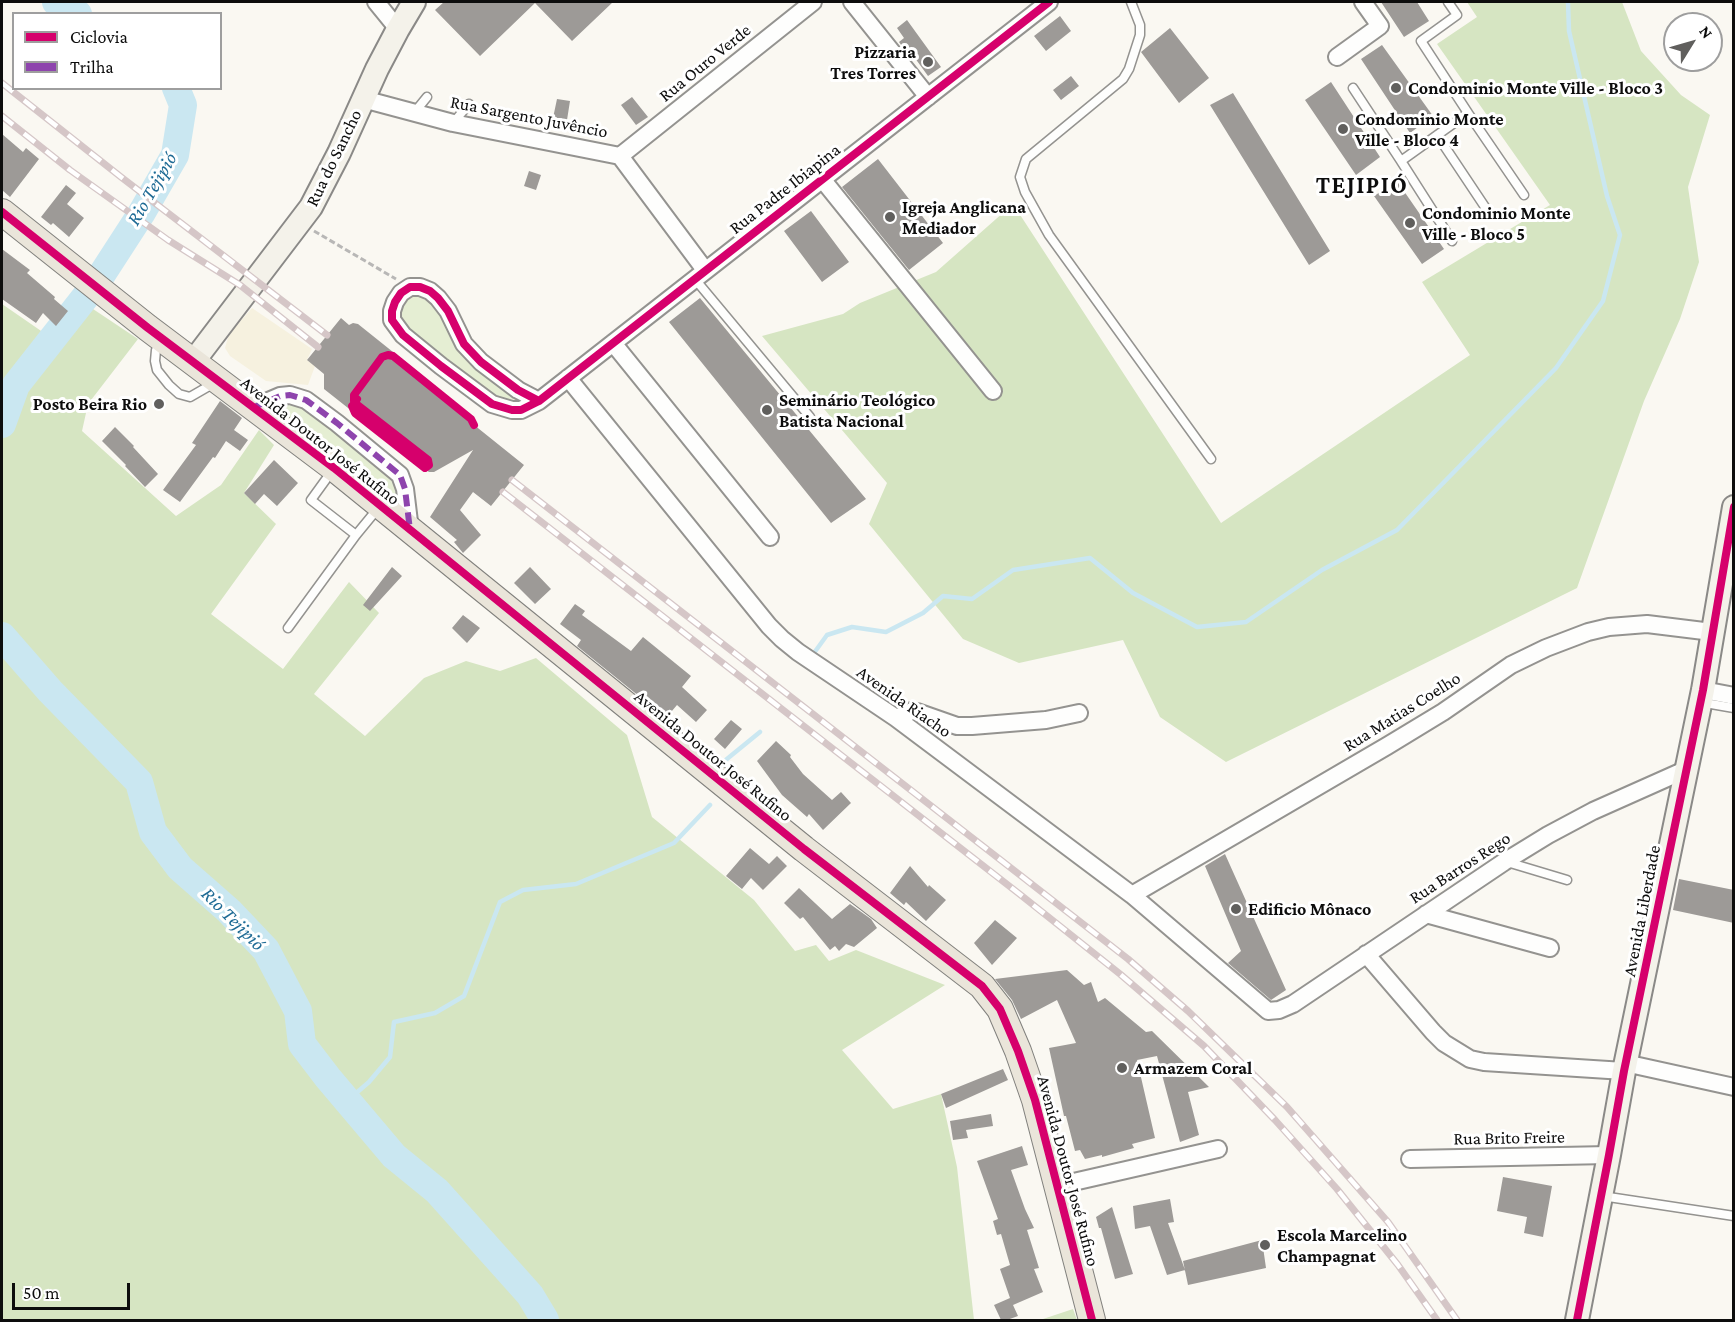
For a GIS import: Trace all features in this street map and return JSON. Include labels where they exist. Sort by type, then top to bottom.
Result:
[{"type":"main road","name":"Rua do Sancho","points":[[193,362],[311,207],[398,29],[414,2]]},
{"type":"main road","name":"Avenida Doutor José Rufino","points":[[2,212],[156,334],[334,468],[804,849],[982,986],[1000,1010],[1018,1051],[1035,1100],[1092,1320]]},
{"type":"main road","name":"Avenida Liberdade","points":[[1577,1320],[1624,1067],[1702,694],[1734,507]]},
{"type":"street","points":[[376,2],[398,29]]},
{"type":"street","name":"Rua Ouro Verde","points":[[621,156],[813,2]]},
{"type":"street","points":[[852,2],[928,97]]},
{"type":"street","name":"Rua Padre Ibiapina","points":[[540,401],[1049,2]]},
{"type":"street","points":[[1337,57],[1380,26],[1363,2]]},
{"type":"street","name":"Rua Sargento Juvêncio","points":[[363,99],[453,123],[621,156],[700,274]]},
{"type":"street","points":[[822,179],[993,391]]},
{"type":"street","points":[[410,287],[420,287],[430,291],[448,311],[464,344],[481,362],[518,390],[540,401],[521,410],[512,410],[492,404],[441,366],[403,335],[393,320],[392,310],[401,293],[410,287]]},
{"type":"street","points":[[613,343],[770,537]]},
{"type":"street","name":"Avenida Riacho","points":[[568,378],[769,626],[798,652],[896,718],[1132,895],[1266,1010]]},
{"type":"street","points":[[252,408],[280,396],[297,396],[306,400],[343,428],[400,476],[405,489],[411,530]]},
{"type":"street","name":"Rua Matias Coelho","points":[[1132,895],[1396,741],[1511,665],[1546,648],[1588,632],[1609,627],[1647,624],[1712,632]]},
{"type":"street","points":[[1702,694],[1734,696]]},
{"type":"street","points":[[896,718],[912,711],[957,726],[972,726],[1038,721],[1079,713]]},
{"type":"street","name":"Rua Barros Rego","points":[[1266,1010],[1274,1012],[1293,1004],[1548,834],[1685,770]]},
{"type":"street","points":[[1426,914],[1550,948]]},
{"type":"street","points":[[1366,954],[1432,1032],[1444,1043],[1470,1059],[1484,1062],[1624,1067],[1734,1087]]},
{"type":"street","points":[[1056,1186],[1218,1149]]},
{"type":"street","name":"Rua Brito Freire","points":[[1410,1159],[1609,1155]]},
{"type":"lane","points":[[1131,2],[1140,25],[1140,35],[1129,69],[1123,79],[1026,159],[1020,177],[1025,192],[1049,235],[1211,459]]},
{"type":"lane","points":[[1448,2],[1457,15],[1421,40],[1524,195]]},
{"type":"lane","points":[[1353,88],[1452,241]]},
{"type":"lane","points":[[413,113],[427,97]]},
{"type":"lane","points":[[453,123],[469,104]]},
{"type":"lane","points":[[1401,160],[1468,113]]},
{"type":"lane","points":[[1437,135],[1491,216]]},
{"type":"lane","points":[[700,274],[810,417]]},
{"type":"lane","points":[[156,334],[157,370],[169,386],[179,394],[190,397],[218,381]]},
{"type":"lane","points":[[334,468],[311,500],[356,535]]},
{"type":"lane","points":[[288,628],[380,506]]},
{"type":"lane","points":[[1702,694],[1711,704],[1734,708]]},
{"type":"lane","points":[[1504,862],[1567,880]]},
{"type":"lane","points":[[1601,1196],[1734,1216]]},
{"type":"path","points":[[299,223],[410,287]]},
{"type":"path","points":[[415,374],[471,419],[474,425]]},
{"type":"path","points":[[357,399],[353,410],[373,427]]},
{"type":"shaded area","points":[[252,308],[312,349],[307,360],[315,366],[308,385],[266,381],[230,356],[225,348],[229,334]]},
{"type":"green space","points":[[1467,2],[1622,2],[1641,51],[1681,95],[1710,115],[1688,187],[1699,262],[1680,319],[1644,401],[1577,588],[1226,762],[1160,717],[1123,640],[1019,663],[963,639],[869,524],[887,483],[762,336],[843,314],[860,303],[936,272],[1013,204],[1221,523],[1470,355],[1422,282],[1550,205],[1437,44],[1477,17]]},
{"type":"green space","points":[[421,287],[466,345],[537,403],[511,412],[401,337],[394,307]]},
{"type":"green space","points":[[2,304],[47,335],[93,309],[138,339],[88,404],[82,431],[176,516],[221,485],[259,430],[274,445],[244,493],[276,524],[211,614],[283,669],[349,582],[379,613],[314,694],[365,736],[424,678],[466,661],[500,671],[536,658],[627,735],[652,817],[754,900],[795,951],[816,945],[829,961],[856,950],[945,985],[842,1050],[893,1109],[941,1094],[957,1167],[974,1320],[2,1320]]},
{"type":"green space","points":[[268,402],[311,404],[400,476],[405,517]]},
{"type":"green space","points":[[1073,1309],[1077,1320],[1040,1320]]},
{"type":"building","points":[[444,2],[613,2],[572,41],[535,3],[480,56],[435,10]]},
{"type":"building","points":[[1381,2],[1417,2],[1429,21],[1404,37]]},
{"type":"building","points":[[1060,16],[1071,31],[1046,51],[1034,36]]},
{"type":"building","points":[[907,20],[941,67],[928,76],[912,54],[909,56],[899,42],[904,38],[897,28]]},
{"type":"building","points":[[1170,28],[1209,78],[1179,103],[1141,52]]},
{"type":"building","name":"Condominio Monte Ville - Bloco 3","points":[[1382,45],[1433,116],[1410,133],[1361,59]]},
{"type":"building","points":[[1071,76],[1079,86],[1061,100],[1053,90]]},
{"type":"building","name":"Condominio Monte Ville - Bloco 4","points":[[1331,82],[1380,157],[1356,175],[1305,100]]},
{"type":"building","points":[[1233,93],[1330,251],[1309,265],[1210,105]]},
{"type":"building","points":[[632,97],[648,117],[636,125],[621,105]]},
{"type":"building","points":[[557,99],[570,101],[567,120],[553,118]]},
{"type":"building","points":[[2,134],[23,152],[26,148],[39,159],[10,197],[2,190]]},
{"type":"building","name":"Igreja Anglicana Mediador","points":[[878,159],[943,243],[909,270],[842,187]]},
{"type":"building","points":[[529,171],[541,175],[536,190],[524,186]]},
{"type":"building","name":"Condominio Monte Ville - Bloco 5","points":[[1397,181],[1444,249],[1422,264],[1374,196]]},
{"type":"building","points":[[66,185],[76,193],[67,204],[84,218],[69,237],[53,223],[51,225],[41,217]]},
{"type":"building","points":[[811,211],[849,262],[822,282],[784,231]]},
{"type":"building","points":[[2,249],[30,270],[27,273],[68,311],[56,326],[43,313],[36,323],[2,299]]},
{"type":"building","name":"Seminário Teológico Batista Nacional","points":[[700,298],[866,499],[831,523],[669,322]]},
{"type":"building","points":[[341,318],[349,325],[358,324],[418,372],[418,380],[524,465],[491,506],[473,492],[460,510],[481,535],[463,553],[454,542],[457,540],[430,517],[473,450],[434,472],[429,472],[324,389],[324,374],[307,360]]},
{"type":"building","points":[[220,401],[242,418],[234,430],[248,440],[240,451],[226,441],[180,502],[163,490],[196,445],[192,443]]},
{"type":"building","points":[[115,427],[158,474],[145,487],[102,441]]},
{"type":"building","points":[[274,460],[298,483],[277,506],[264,494],[255,504],[244,493]]},
{"type":"building","points":[[392,567],[402,576],[370,611],[363,605]]},
{"type":"building","points":[[530,567],[551,589],[535,604],[514,583]]},
{"type":"building","points":[[575,604],[585,611],[582,615],[631,651],[643,637],[691,676],[682,687],[707,710],[696,722],[677,705],[666,718],[577,646],[581,640],[560,624]]},
{"type":"building","points":[[463,615],[480,628],[467,643],[452,628]]},
{"type":"building","points":[[731,720],[742,729],[725,749],[714,739]]},
{"type":"building","points":[[776,741],[791,755],[790,757],[803,774],[832,800],[841,792],[851,803],[823,830],[809,814],[807,817],[782,795],[757,761]]},
{"type":"building","points":[[750,848],[769,864],[777,856],[787,866],[763,890],[751,878],[742,889],[726,876]]},
{"type":"building","name":"Edificio Mônaco","points":[[1225,854],[1286,990],[1271,1000],[1228,963],[1241,951],[1205,866]]},
{"type":"building","points":[[910,866],[928,887],[929,885],[946,900],[926,921],[906,902],[904,905],[890,893]]},
{"type":"building","points":[[1679,879],[1734,890],[1734,923],[1673,910]]},
{"type":"building","points":[[799,888],[832,919],[850,904],[871,919],[877,928],[854,947],[846,944],[839,951],[835,946],[830,950],[803,917],[800,919],[784,903]]},
{"type":"building","points":[[995,920],[1017,938],[992,965],[974,943]]},
{"type":"building","points":[[1067,970],[1084,985],[1091,982],[1098,1002],[1105,998],[1146,1032],[1152,1031],[1209,1087],[1188,1092],[1199,1135],[1180,1142],[1157,1056],[1137,1060],[1155,1138],[1132,1144],[1134,1148],[1102,1157],[1102,1155],[1085,1159],[1080,1150],[1075,1151],[1066,1116],[1064,1116],[1049,1048],[1076,1043],[1057,1000],[1021,1019],[1012,1000],[995,979]]},
{"type":"building","points":[[1003,1069],[1008,1080],[946,1108],[941,1094]]},
{"type":"building","points":[[991,1114],[993,1126],[966,1130],[968,1138],[953,1140],[950,1121]]},
{"type":"building","points":[[1022,1146],[1028,1165],[1011,1170],[1034,1228],[1027,1230],[1039,1268],[1034,1269],[1043,1292],[1013,1305],[1018,1316],[1001,1320],[994,1305],[1010,1298],[1000,1269],[1010,1265],[1001,1234],[997,1235],[993,1221],[998,1219],[977,1161]]},
{"type":"building","points":[[1503,1177],[1552,1186],[1543,1237],[1524,1233],[1527,1217],[1497,1211]]},
{"type":"building","points":[[1170,1199],[1174,1222],[1168,1223],[1185,1270],[1167,1275],[1150,1226],[1135,1229],[1133,1206]]},
{"type":"building","points":[[1112,1207],[1133,1274],[1115,1279],[1096,1217]]},
{"type":"building","points":[[1262,1240],[1266,1268],[1188,1285],[1183,1261]]},
{"type":"waterway","name":"Rio Tejipió","points":[[56,2],[74,12]]},
{"type":"waterway","points":[[814,653],[827,635],[852,627],[886,632],[923,613],[943,596],[972,599],[1013,570],[1090,558],[1133,593],[1197,627],[1246,622],[1322,570],[1397,530],[1556,368],[1603,301],[1620,235],[1607,196],[1569,31],[1568,2]]},
{"type":"waterway","name":"Rio Tejipió","points":[[2,424],[16,385],[97,282],[141,214],[175,155],[183,105],[177,90]]},
{"type":"waterway","points":[[2,383],[16,385]]},
{"type":"waterway","name":"Rio Tejipió","points":[[2,636],[50,691],[139,782],[153,832],[180,868],[229,911],[266,950],[298,1011],[302,1044],[328,1078],[394,1156],[437,1191],[530,1295],[545,1320]]},
{"type":"waterway","points":[[722,763],[760,732]]},
{"type":"waterway","points":[[347,1101],[369,1082],[390,1057],[394,1022],[435,1013],[464,996],[500,902],[523,890],[576,884],[674,843],[710,805]]},
{"type":"railway","points":[[2,83],[327,335]]},
{"type":"railway","points":[[2,116],[70,170],[168,240],[240,285],[318,347]]},
{"type":"railway","points":[[512,480],[1128,959],[1188,1011],[1287,1107],[1388,1222],[1457,1320]]},
{"type":"railway","points":[[503,492],[1022,896],[1120,974],[1204,1046],[1337,1189],[1398,1265],[1437,1320]]},
{"type":"marked path","points":[[252,408],[280,396],[290,395],[306,400],[337,423],[400,475],[405,489],[410,530]]},
{"type":"cycle path","points":[[539,401],[518,390],[481,362],[464,344],[448,311],[430,291],[420,287],[410,287],[401,293],[395,302],[392,320],[403,335],[492,404],[512,410],[521,410],[539,401],[1049,2]]},
{"type":"cycle path","points":[[2,212],[148,328],[334,468],[804,849],[982,986],[1000,1009],[1035,1100],[1092,1320]]},
{"type":"cycle path","points":[[357,399],[353,405],[352,406],[355,413],[425,468],[429,465],[428,460],[356,404],[354,401],[354,395],[382,357],[393,356],[471,419],[474,425]]},
{"type":"cycle path","points":[[1577,1320],[1624,1071],[1703,690],[1734,507]]},
{"type":"place","name":"Pizzaria Tres Torres","points":[[928,62]]},
{"type":"place","name":"Condominio Monte Ville - Bloco 3","points":[[1396,88]]},
{"type":"place","name":"Condominio Monte Ville - Bloco 4","points":[[1343,129]]},
{"type":"place","name":"Igreja Anglicana Mediador","points":[[890,217]]},
{"type":"place","name":"Condominio Monte Ville - Bloco 5","points":[[1410,223]]},
{"type":"place","name":"Posto Beira Rio","points":[[159,404]]},
{"type":"place","name":"Seminário Teológico Batista Nacional","points":[[767,410]]},
{"type":"place","name":"Edificio Mônaco","points":[[1236,909]]},
{"type":"place","name":"Armazem Coral","points":[[1122,1068]]},
{"type":"place","name":"Escola Marcelino Champagnat","points":[[1265,1245]]},
{"type":"district","name":"TEJIPIÓ","points":[[1362,186]]}]
